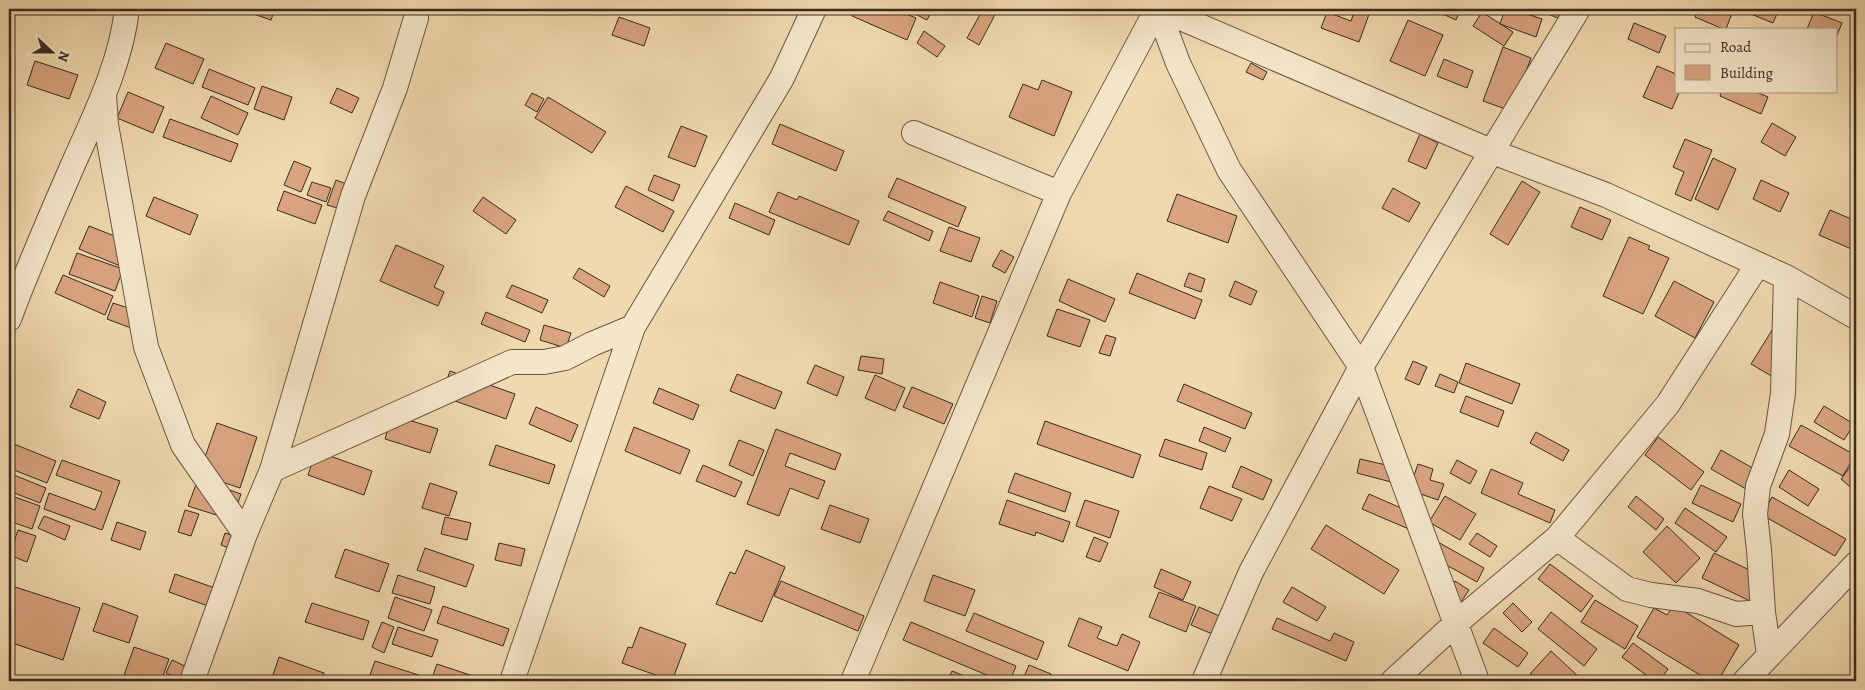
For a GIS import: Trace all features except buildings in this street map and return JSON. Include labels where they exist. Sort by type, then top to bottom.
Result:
[{"type":"street","points":[[9,319],[30,264],[104,94],[124,34],[127,9]]},
{"type":"street","points":[[192,681],[245,534],[272,470],[353,196],[395,88],[416,18],[416,9]]},
{"type":"street","points":[[512,681],[633,326],[782,78],[814,9]]},
{"type":"street","points":[[1158,9],[1493,152],[1606,195],[1786,277],[1856,317]]},
{"type":"street","points":[[852,681],[1059,193],[1158,9]]},
{"type":"street","points":[[1158,9],[1178,63],[1229,170],[1361,367],[1455,624],[1478,681]]},
{"type":"street","points":[[1204,681],[1251,572],[1361,367],[1578,9]]},
{"type":"street","points":[[104,94],[106,125],[146,347],[183,445],[245,534]]},
{"type":"street","points":[[914,132],[1059,193]]},
{"type":"street","points":[[1393,681],[1455,624],[1557,538],[1668,404],[1758,264]]},
{"type":"street","points":[[1769,655],[1763,612],[1755,514],[1758,486],[1777,434],[1783,393],[1786,277]]},
{"type":"street","points":[[272,470],[512,362],[544,362],[565,358],[633,326]]},
{"type":"street","points":[[1557,538],[1627,589],[1651,595],[1698,601],[1736,614],[1763,612]]},
{"type":"street","points":[[1745,681],[1856,564]]}]
